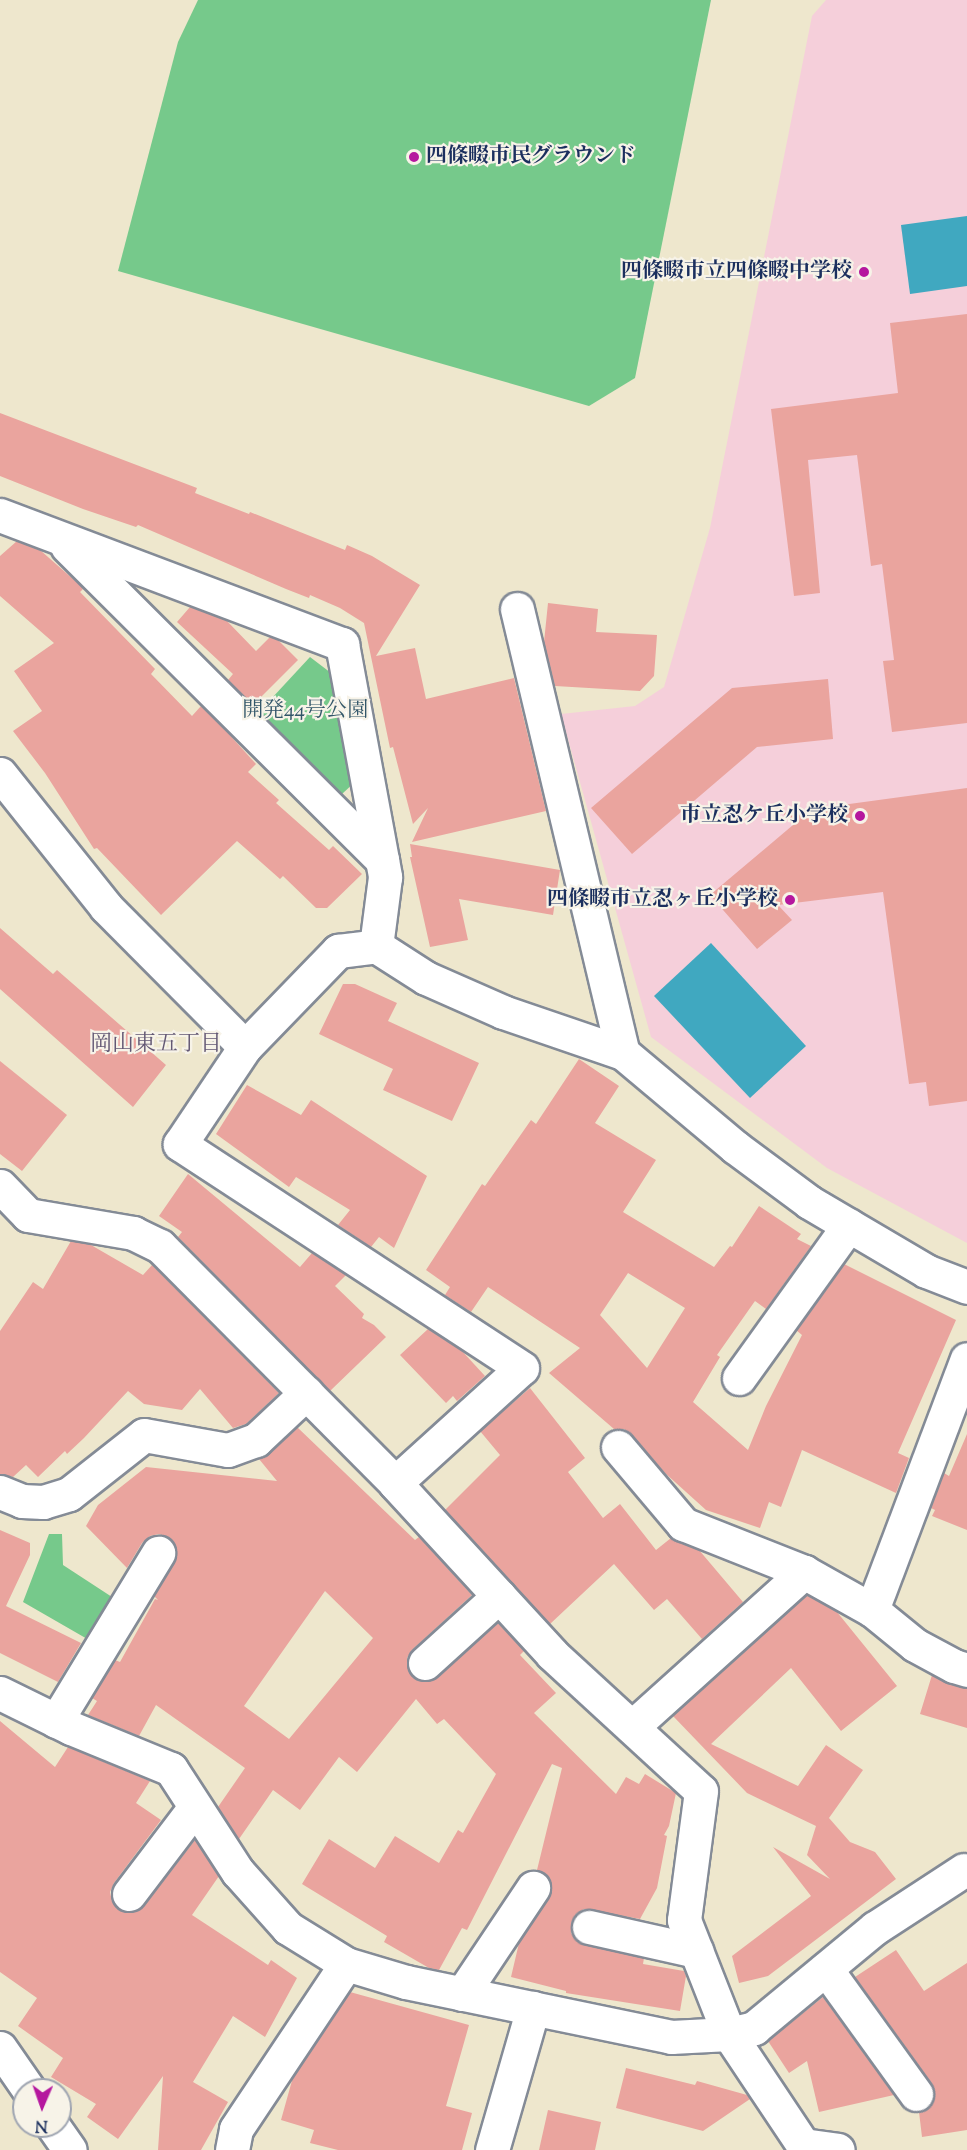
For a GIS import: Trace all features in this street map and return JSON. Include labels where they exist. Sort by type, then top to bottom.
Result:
[{"type":"street","points":[[0,515],[342,644],[385,877],[376,946]]},
{"type":"street","points":[[58,537],[382,860]]},
{"type":"street","points":[[517,609],[623,1053]]},
{"type":"street","points":[[0,774],[106,907],[245,1047]]},
{"type":"street","points":[[395,1483],[522,1368],[180,1144],[245,1047],[338,951],[376,946],[426,978],[502,1012],[623,1053],[735,1147],[809,1202],[926,1271],[967,1287]]},
{"type":"street","points":[[0,1186],[28,1215],[133,1233],[160,1246],[395,1483],[552,1654],[701,1791],[684,1920],[696,1952],[729,2034],[803,2145],[838,2150]]},
{"type":"street","points":[[739,1378],[849,1225]]},
{"type":"street","points":[[872,1610],[967,1359]]},
{"type":"street","points":[[0,1492],[22,1501],[43,1502],[69,1494],[144,1435],[228,1450],[256,1440],[306,1393]]},
{"type":"street","points":[[618,1447],[683,1524],[804,1572],[872,1610],[915,1645],[954,1666],[967,1670]]},
{"type":"street","points":[[56,1721],[158,1553]]},
{"type":"street","points":[[632,1727],[804,1572]]},
{"type":"street","points":[[425,1663],[499,1596]]},
{"type":"street","points":[[0,1693],[56,1721],[171,1769],[238,1872],[288,1928],[346,1964],[406,1982],[671,2037],[729,2034],[754,2028],[875,1928],[964,1870]]},
{"type":"street","points":[[129,1894],[195,1807]]},
{"type":"street","points":[[462,1994],[533,1888]]},
{"type":"street","points":[[590,1927],[696,1952]]},
{"type":"street","points":[[232,2150],[236,2129],[346,1964]]},
{"type":"street","points":[[826,1969],[916,2094]]},
{"type":"street","points":[[492,2150],[533,2008]]},
{"type":"street","points":[[0,2048],[21,2078]]},
{"type":"shaded area","points":[[826,0],[967,0],[967,1243],[827,1168],[651,1037],[561,714],[635,706],[664,687],[710,528],[812,16]]},
{"type":"green space","name":"四條畷市民グラウンド","points":[[198,0],[711,0],[635,378],[589,406],[118,271],[178,42]]},
{"type":"green space","name":"開発44号公園","points":[[310,657],[331,673],[356,781],[342,794],[259,712]]},
{"type":"green space","points":[[49,1534],[62,1534],[63,1565],[112,1597],[89,1640],[23,1602]]},
{"type":"water","points":[[967,216],[967,286],[910,294],[901,225]]},
{"type":"water","points":[[711,943],[806,1046],[750,1098],[654,996]]},
{"type":"building","points":[[967,314],[967,723],[892,732],[883,661],[894,660],[882,564],[871,566],[857,455],[808,460],[820,593],[794,596],[771,409],[898,393],[890,323]]},
{"type":"building","points":[[0,413],[197,488],[195,493],[249,514],[250,512],[345,550],[347,545],[372,556],[420,585],[376,656],[415,648],[426,699],[514,678],[546,811],[412,842],[428,808],[413,824],[393,747],[390,748],[364,623],[340,608],[310,595],[309,598],[286,589],[138,525],[136,527],[83,509],[0,476]]},
{"type":"building","points":[[17,541],[40,550],[81,586],[83,589],[80,592],[155,669],[151,674],[192,716],[201,706],[256,764],[248,772],[279,800],[276,803],[329,850],[333,846],[362,874],[327,908],[316,908],[283,876],[280,879],[237,841],[161,915],[97,848],[94,849],[45,773],[13,731],[42,711],[14,671],[54,643],[0,596],[0,556]]},
{"type":"building","points":[[548,603],[598,609],[596,632],[657,635],[654,676],[640,691],[555,686],[544,642]]},
{"type":"building","points":[[190,607],[226,620],[256,651],[270,637],[277,639],[298,660],[253,705],[228,680],[233,674],[177,622]]},
{"type":"building","points":[[828,679],[833,739],[757,747],[632,854],[591,808],[732,688]]},
{"type":"building","points":[[967,788],[967,1101],[929,1106],[926,1082],[909,1084],[883,892],[778,905],[792,920],[757,949],[710,895],[793,825],[783,813]]},
{"type":"building","points":[[410,844],[560,870],[553,915],[459,899],[468,940],[430,947],[410,857],[412,857]]},
{"type":"building","points":[[0,928],[53,974],[57,970],[166,1065],[133,1107],[0,989]]},
{"type":"building","points":[[343,984],[355,984],[397,1003],[388,1021],[479,1063],[452,1121],[383,1090],[393,1069],[319,1034]]},
{"type":"building","points":[[579,1059],[619,1086],[595,1123],[656,1160],[623,1212],[714,1267],[730,1246],[732,1247],[759,1206],[801,1234],[797,1239],[811,1246],[766,1309],[755,1301],[717,1355],[720,1357],[693,1402],[748,1450],[766,1406],[802,1335],[796,1330],[844,1264],[956,1320],[898,1453],[909,1458],[896,1493],[802,1450],[781,1507],[769,1502],[760,1528],[706,1510],[665,1473],[632,1435],[624,1429],[614,1429],[549,1373],[580,1348],[488,1287],[471,1312],[445,1295],[450,1287],[426,1270],[482,1184],[485,1186],[531,1120],[536,1124]],"holes":[[[628,1273],[685,1308],[647,1368],[600,1315]]]},
{"type":"building","points":[[0,1061],[67,1115],[22,1171],[0,1154]]},
{"type":"building","points":[[247,1085],[301,1115],[311,1100],[427,1176],[394,1248],[379,1237],[371,1247],[338,1225],[350,1210],[296,1177],[289,1187],[216,1134]]},
{"type":"building","points":[[188,1174],[300,1267],[312,1253],[346,1275],[335,1286],[364,1314],[362,1318],[374,1325],[386,1337],[330,1391],[178,1237],[182,1232],[159,1216]]},
{"type":"building","points":[[71,1241],[91,1245],[143,1275],[152,1265],[279,1393],[246,1424],[233,1428],[200,1389],[182,1410],[144,1404],[128,1391],[84,1438],[67,1454],[65,1451],[38,1477],[26,1465],[13,1477],[0,1474],[0,1331],[33,1282],[43,1289]]},
{"type":"building","points":[[428,1329],[462,1351],[485,1376],[457,1401],[453,1396],[446,1403],[400,1355]]},
{"type":"building","points":[[530,1388],[585,1458],[568,1472],[603,1518],[620,1504],[656,1550],[671,1538],[699,1550],[743,1602],[702,1639],[667,1599],[654,1610],[614,1564],[550,1624],[445,1510],[500,1455],[480,1431]]},
{"type":"building","points":[[297,1427],[415,1540],[419,1537],[472,1595],[412,1650],[407,1658],[407,1666],[412,1676],[420,1681],[428,1681],[437,1677],[498,1623],[524,1651],[520,1655],[556,1693],[534,1713],[616,1794],[626,1777],[639,1784],[645,1774],[676,1793],[669,1826],[664,1835],[667,1836],[657,1888],[640,1919],[584,1909],[576,1914],[571,1923],[571,1933],[577,1941],[584,1945],[644,1958],[643,1964],[684,1971],[686,1976],[680,2011],[566,1993],[566,1991],[511,1977],[519,1943],[552,1890],[549,1879],[537,1870],[562,1768],[552,1764],[467,1930],[462,1928],[439,1970],[429,1968],[384,1942],[387,1936],[302,1884],[329,1839],[375,1868],[395,1836],[439,1863],[458,1830],[463,1833],[496,1774],[444,1719],[437,1724],[416,1699],[357,1772],[339,1757],[300,1810],[273,1790],[239,1839],[218,1807],[245,1768],[156,1705],[139,1736],[88,1715],[97,1701],[92,1698],[115,1660],[120,1662],[155,1599],[158,1600],[154,1596],[177,1554],[175,1545],[168,1537],[159,1534],[150,1536],[142,1543],[127,1568],[86,1526],[98,1505],[146,1467],[277,1481],[259,1459],[269,1454]],"holes":[[[325,1591],[373,1638],[289,1739],[244,1706]]]},
{"type":"building","points":[[967,1434],[967,1530],[932,1516],[935,1510],[931,1508],[944,1473],[949,1476]]},
{"type":"building","points":[[0,1530],[30,1543],[30,1555],[6,1606],[81,1643],[58,1682],[0,1653]]},
{"type":"building","points":[[807,1595],[837,1612],[897,1686],[841,1731],[791,1668],[711,1744],[798,1786],[826,1745],[863,1770],[829,1818],[850,1842],[875,1852],[896,1879],[768,1976],[739,1983],[732,1956],[811,1896],[773,1847],[830,1879],[807,1855],[816,1826],[747,1793],[673,1716]]},
{"type":"building","points":[[932,1675],[948,1684],[967,1688],[967,1728],[920,1714]]},
{"type":"building","points":[[0,1721],[55,1767],[68,1747],[150,1781],[136,1803],[161,1820],[114,1883],[110,1892],[117,1909],[127,1913],[137,1911],[144,1906],[195,1840],[219,1876],[192,1915],[268,1965],[271,1960],[297,1978],[265,2037],[233,2016],[193,2082],[228,2102],[201,2150],[158,2150],[163,2076],[118,2139],[87,2117],[96,2104],[72,2090],[72,2078],[51,2077],[63,2058],[18,2026],[37,1998],[0,1972]]},
{"type":"building","points":[[896,1950],[924,1991],[967,1963],[967,2130],[922,2137],[919,2112],[927,2109],[933,2101],[935,2093],[932,2084],[855,1977]]},
{"type":"building","points":[[350,1992],[469,2025],[446,2106],[472,2113],[462,2150],[338,2150],[310,2143],[314,2130],[281,2120],[293,2077]]},
{"type":"building","points":[[823,1997],[894,2095],[819,2112],[807,2061],[789,2073],[768,2041]]},
{"type":"building","points":[[626,2068],[695,2085],[697,2081],[747,2095],[750,2099],[703,2131],[616,2108]]},
{"type":"building","points":[[548,2110],[601,2122],[595,2150],[539,2150]]},
{"type":"place","name":"四條畷市民グラウンド","points":[[414,157]]},
{"type":"place","name":"四條畷市立四條畷中学校","points":[[864,272]]},
{"type":"place","name":"市立忍ケ丘小学校","points":[[860,816]]},
{"type":"place","name":"四條畷市立忍ヶ丘小学校","points":[[790,900]]},
{"type":"district","name":"岡山東五丁目","points":[[156,1046]]}]
